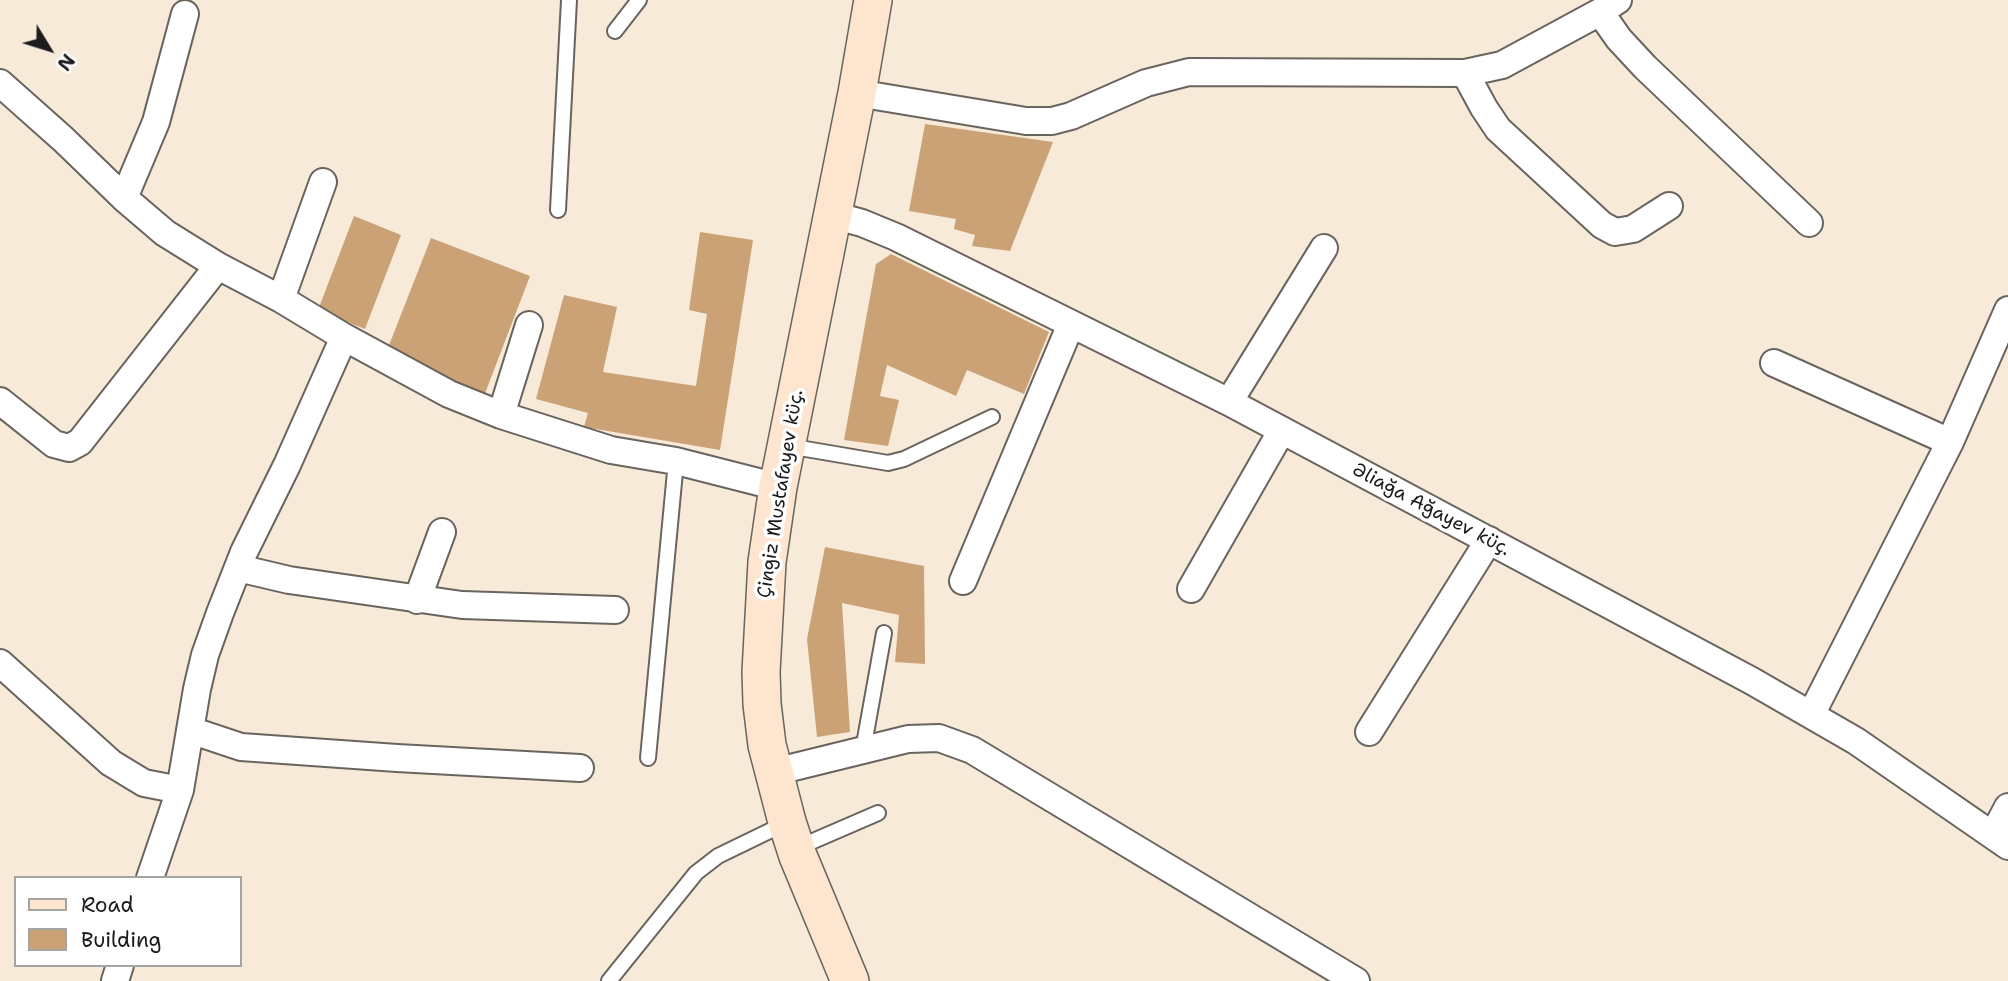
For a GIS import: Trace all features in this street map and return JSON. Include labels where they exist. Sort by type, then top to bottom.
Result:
[{"type":"street","name":"Çingiz Mustafayev küç.","points":[[850,981],[791,835],[767,745],[761,672],[767,562],[778,487],[857,93],[873,0]]},
{"type":"street","points":[[857,93],[1026,121],[1052,121],[1071,116],[1146,83],[1189,72],[1465,73],[1502,65],[1609,6],[1619,39],[1645,67],[1809,222]]},
{"type":"street","points":[[124,198],[156,122],[185,14]]},
{"type":"street","points":[[1465,73],[1498,129],[1602,225],[1615,232],[1633,229],[1669,206]]},
{"type":"street","points":[[0,83],[165,233],[218,266],[449,394],[501,415],[611,450],[676,461],[778,487]]},
{"type":"street","points":[[281,299],[323,182]]},
{"type":"street","name":"Əliağa Ağayev küç.","points":[[833,215],[896,237],[1229,402],[1489,540],[1811,715],[1894,765],[2000,840]]},
{"type":"street","points":[[1229,402],[1324,248]]},
{"type":"street","points":[[0,401],[54,444],[69,448],[80,442],[218,266]]},
{"type":"street","points":[[1811,715],[1950,442],[2008,310]]},
{"type":"street","points":[[962,581],[1071,324]]},
{"type":"street","points":[[501,415],[529,325]]},
{"type":"street","points":[[151,876],[180,790],[205,655],[238,568],[344,337]]},
{"type":"street","points":[[1774,363],[1950,442]]},
{"type":"street","points":[[1191,589],[1282,430]]},
{"type":"street","points":[[417,600],[442,532]]},
{"type":"street","points":[[1369,732],[1489,540]]},
{"type":"street","points":[[238,568],[289,580],[417,600],[462,605],[615,610]]},
{"type":"street","points":[[0,663],[111,763],[144,783],[180,790]]},
{"type":"street","points":[[190,730],[241,747],[580,768]]},
{"type":"street","points":[[774,772],[908,739],[939,738],[972,750],[1356,981]]},
{"type":"street","points":[[2000,840],[2008,807]]},
{"type":"lane","points":[[558,210],[569,0]]},
{"type":"lane","points":[[615,31],[639,0]]},
{"type":"lane","points":[[786,446],[888,463],[905,459],[992,417]]},
{"type":"lane","points":[[648,758],[676,461]]},
{"type":"lane","points":[[863,750],[884,633]]},
{"type":"lane","points":[[609,981],[696,873],[718,856],[878,813]]},
{"type":"building","points":[[925,124],[1053,142],[1010,251],[972,246],[975,235],[954,229],[956,219],[909,211]]},
{"type":"building","points":[[354,216],[401,235],[365,329],[318,310]]},
{"type":"building","points":[[700,232],[753,240],[720,450],[584,427],[588,413],[536,399],[564,295],[617,307],[603,372],[696,386],[707,314],[689,310]]},
{"type":"building","points":[[431,238],[530,276],[484,396],[384,358]]},
{"type":"building","points":[[891,254],[1049,332],[1024,394],[967,370],[956,396],[887,365],[880,396],[899,400],[888,446],[844,440],[876,264]]},
{"type":"building","points":[[825,547],[924,566],[925,664],[895,662],[899,615],[842,603],[850,732],[817,737],[807,639]]}]
